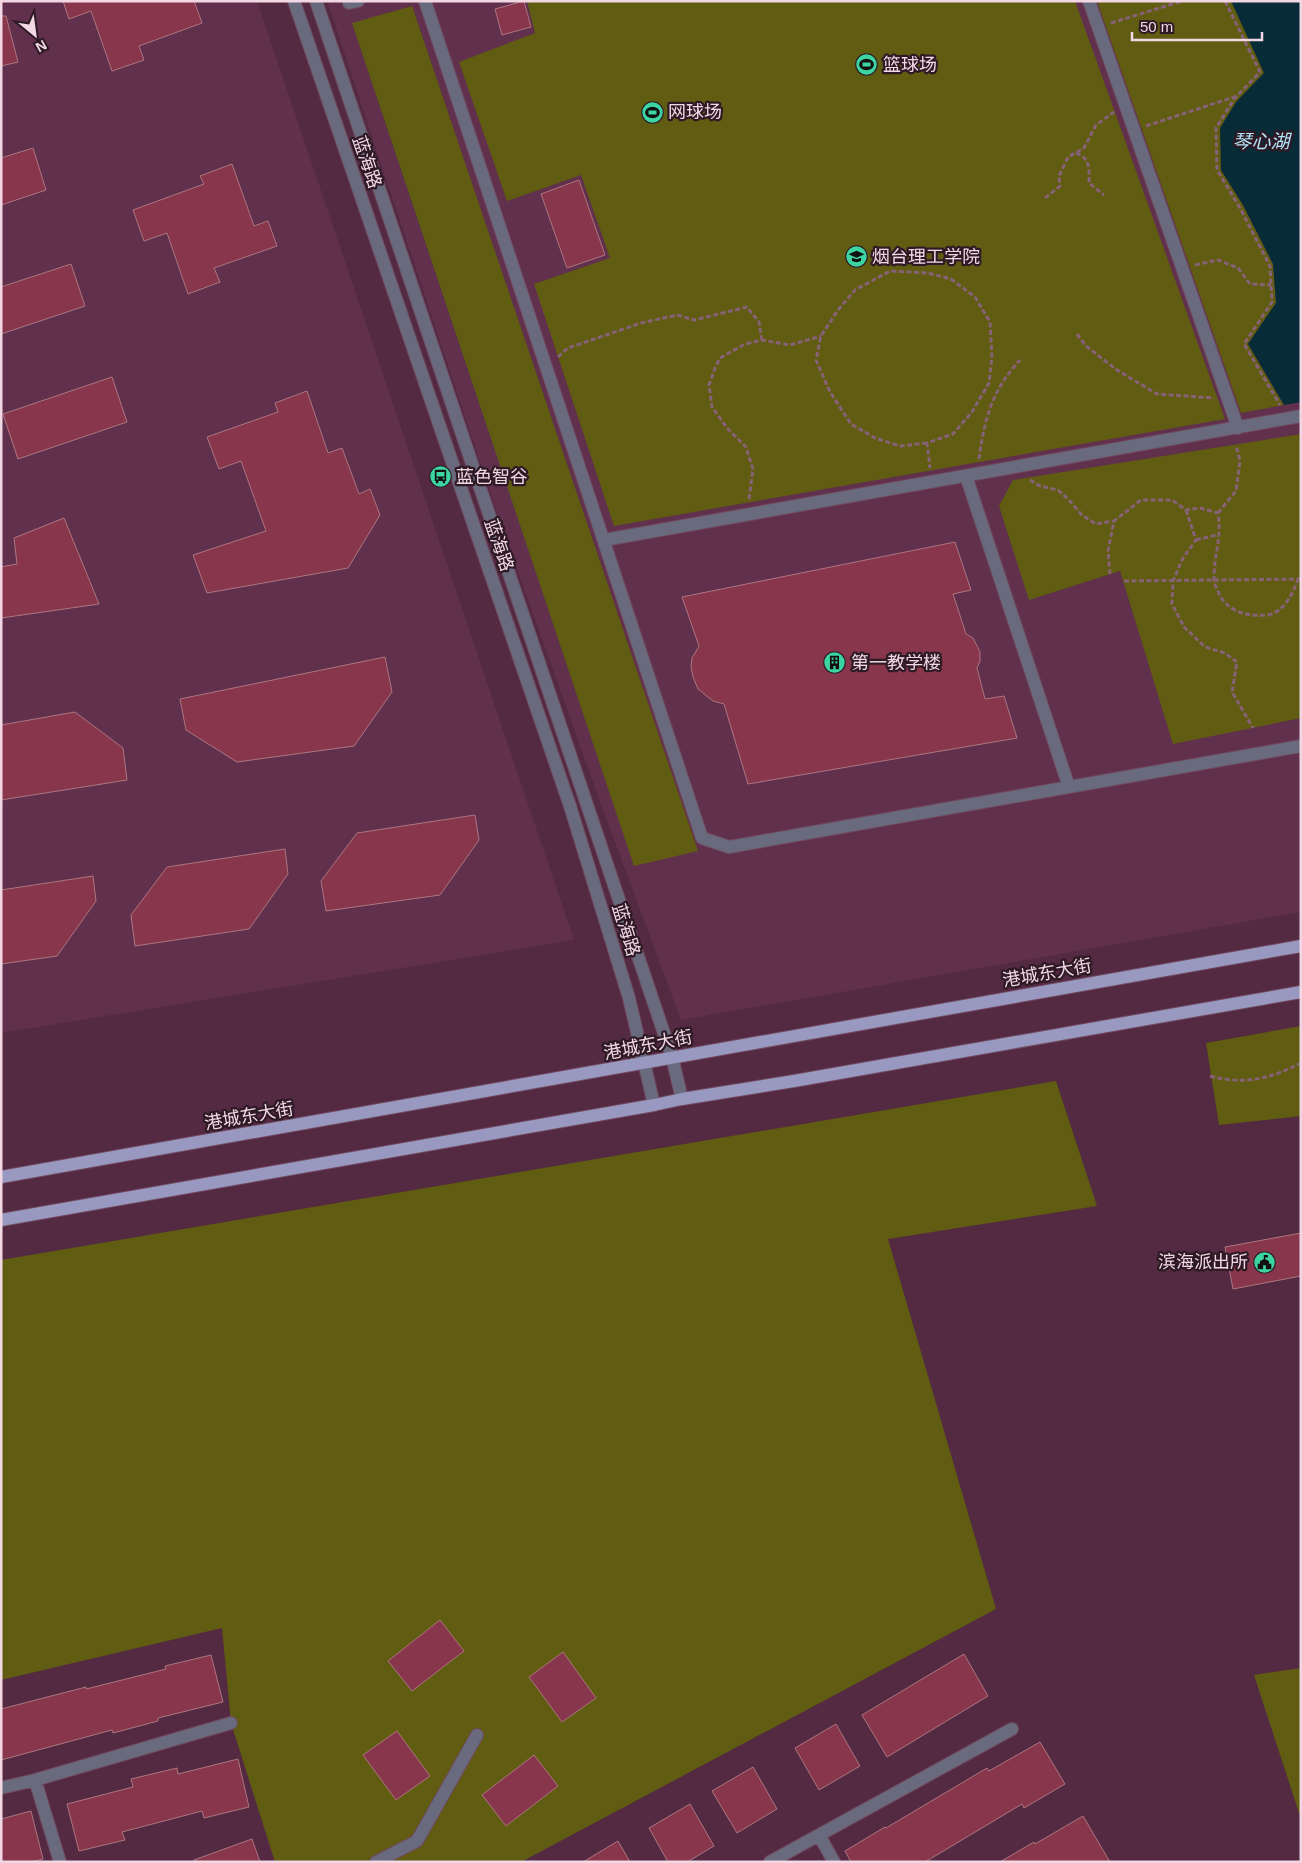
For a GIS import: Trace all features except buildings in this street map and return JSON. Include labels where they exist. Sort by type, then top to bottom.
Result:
[{"type":"main road","name":"港城东大街","points":[[1,1177],[1301,946]]},
{"type":"main road","points":[[1,1220],[654,1105],[682,1098],[794,1081],[1301,992]]},
{"type":"street","name":"蓝海路","points":[[294,1],[570,806],[629,998],[654,1105]]},
{"type":"street","name":"蓝海路","points":[[316,1],[672,1057],[682,1098]]},
{"type":"street","points":[[349,1],[349,3],[358,1]]},
{"type":"street","points":[[426,1],[702,838],[729,847],[1301,746]]},
{"type":"street","points":[[1089,1],[1238,428]]},
{"type":"street","points":[[604,540],[1301,416]]},
{"type":"street","points":[[966,476],[1069,787]]},
{"type":"street","points":[[1,1788],[231,1724]]},
{"type":"street","points":[[770,1862],[1012,1729]]},
{"type":"street","points":[[376,1862],[417,1842],[477,1735]]},
{"type":"street","points":[[35,1780],[60,1862]]},
{"type":"street","points":[[819,1835],[834,1862]]},
{"type":"path","points":[[1098,27],[1182,1]]},
{"type":"path","points":[[1226,1],[1260,72],[1238,96],[1216,128],[1217,170],[1240,208],[1270,266],[1272,302],[1244,344],[1281,406]]},
{"type":"path","points":[[1134,130],[1238,96]]},
{"type":"path","points":[[1045,198],[1060,186],[1059,176],[1068,157],[1084,148],[1096,125],[1115,111]]},
{"type":"path","points":[[1076,152],[1084,156],[1090,163],[1089,183],[1104,195]]},
{"type":"path","points":[[1182,268],[1218,260],[1238,268],[1250,284],[1271,285]]},
{"type":"path","points":[[890,271],[928,273],[951,279],[975,297],[990,322],[992,356],[989,383],[972,412],[953,434],[927,443],[900,446],[874,438],[851,424],[830,392],[816,360],[821,336],[838,310],[856,290],[890,271]]},
{"type":"path","points":[[558,357],[568,348],[640,323],[677,315],[694,320],[747,308],[759,322],[762,340]]},
{"type":"path","points":[[1078,334],[1086,346],[1117,370],[1157,394],[1217,398]]},
{"type":"path","points":[[748,502],[753,470],[746,446],[727,428],[712,407],[709,385],[720,358],[745,344],[762,340],[790,344],[821,336]]},
{"type":"path","points":[[978,462],[984,426],[994,397],[1006,375],[1020,360]]},
{"type":"path","points":[[927,443],[931,471]]},
{"type":"path","points":[[1124,581],[1173,581],[1213,580],[1299,579],[1293,593],[1283,605],[1270,615],[1254,616],[1239,613],[1225,604],[1213,580],[1220,534],[1218,513],[1236,490],[1240,461],[1236,444]]},
{"type":"path","points":[[1028,478],[1040,486],[1058,490],[1068,498],[1082,515],[1096,524],[1114,521],[1140,500],[1172,500],[1186,510],[1196,540]]},
{"type":"path","points":[[1186,510],[1200,508],[1218,513]]},
{"type":"path","points":[[1110,574],[1108,551],[1114,521]]},
{"type":"path","points":[[1220,534],[1196,540],[1184,558],[1173,581],[1172,604],[1184,627],[1205,647],[1225,653],[1237,662],[1232,692],[1253,728]]},
{"type":"path","points":[[1210,1076],[1233,1080],[1264,1078],[1301,1063]]},
{"type":"shaded area","points":[[1,1],[257,1],[574,940],[1,1033]]},
{"type":"shaded area","name":"烟台理工学院","points":[[327,1],[1301,1],[1301,912],[681,1020],[599,799],[497,513]]},
{"type":"shaded area","points":[[527,1],[1075,1],[1225,419],[614,526],[534,284],[610,258],[581,175],[507,201],[459,62],[535,33]]},
{"type":"shaded area","points":[[1097,1],[1231,1],[1233,4],[1264,73],[1236,102],[1221,170],[1243,205],[1273,264],[1276,303],[1248,344],[1284,405],[1241,413]]},
{"type":"shaded area","points":[[412,6],[698,851],[634,866],[352,23]]},
{"type":"shaded area","points":[[1301,434],[1301,718],[1173,744],[1120,571],[1029,600],[999,506],[1013,480]]},
{"type":"shaded area","points":[[1301,1026],[1301,1116],[1219,1125],[1206,1043]]},
{"type":"shaded area","points":[[1056,1081],[1097,1206],[888,1239],[996,1609],[521,1862],[275,1862],[231,1723],[222,1628],[1,1680],[1,1260]]},
{"type":"shaded area","points":[[1301,1668],[1301,1819],[1254,1675]]},
{"type":"water","name":"琴心湖","points":[[1231,1],[1301,1],[1301,402],[1284,405],[1248,344],[1276,303],[1273,264],[1243,205],[1221,170],[1220,128],[1236,102],[1264,73]]},
{"type":"place","name":"篮球场","points":[[867,65]]},
{"type":"place","name":"网球场","points":[[652,112]]},
{"type":"place","name":"烟台理工学院","points":[[856,257]]},
{"type":"place","name":"蓝色智谷","points":[[440,477]]},
{"type":"place","name":"第一教学楼","points":[[835,663]]},
{"type":"place","name":"滨海派出所","points":[[1264,1262]]}]
